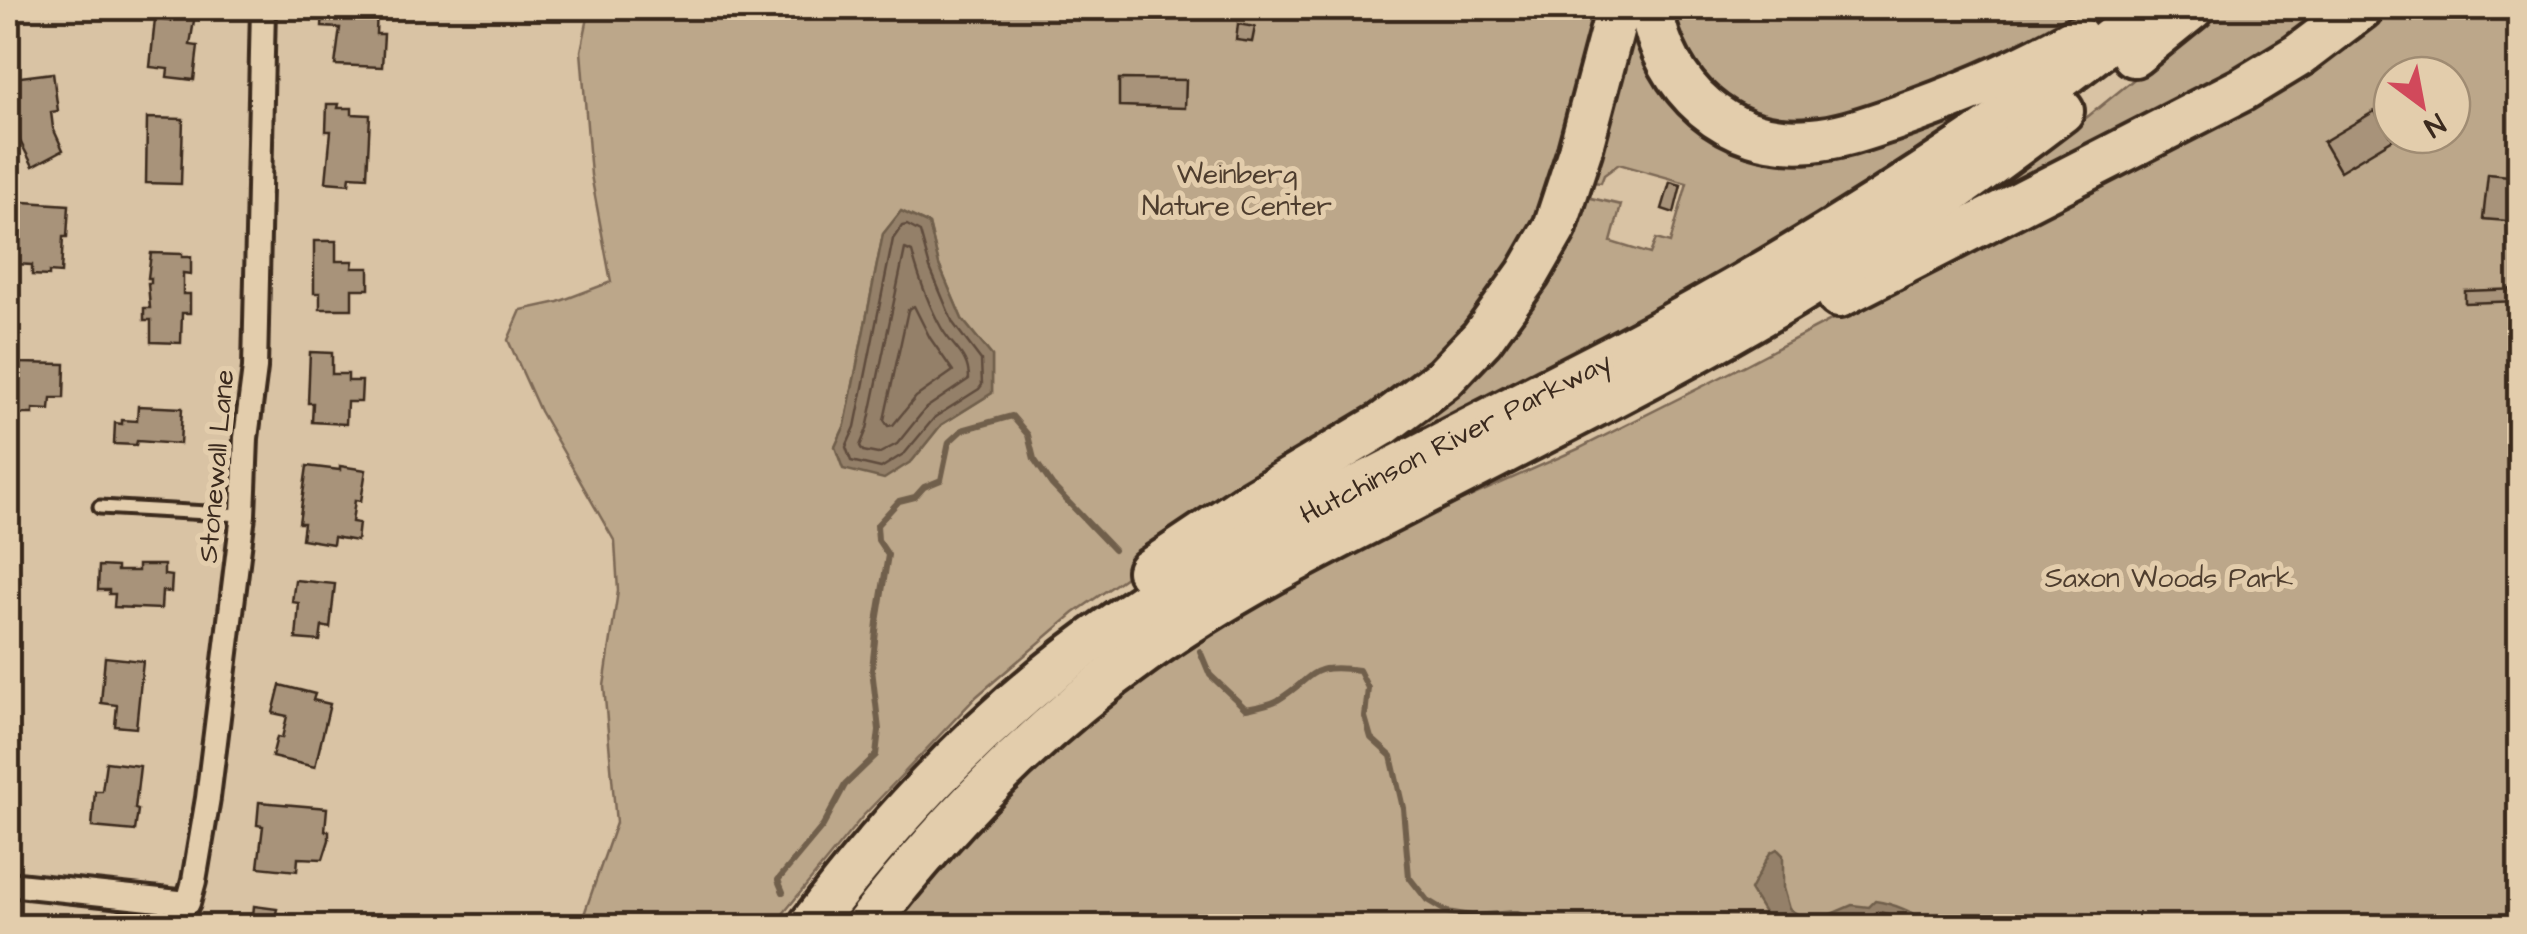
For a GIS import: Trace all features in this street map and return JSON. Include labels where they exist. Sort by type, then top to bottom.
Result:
[{"type":"highway","points":[[946,767],[1010,688],[1084,620],[1204,533],[1394,416],[1444,378],[1482,338],[1528,274],[1554,226],[1580,151],[1618,8]]},
{"type":"highway","points":[[1652,8],[1670,66],[1700,104],[1745,131],[1794,141],[1836,137],[1961,94],[2036,60],[2129,8]]},
{"type":"highway","name":"Hutchinson River Parkway","points":[[810,926],[846,878],[946,767],[1056,668],[1149,601],[1245,545],[1614,356],[1747,283],[2010,115],[2150,8]]},
{"type":"highway","name":"Hutchinson River Parkway","points":[[866,926],[948,826],[1000,773],[1070,710],[1145,652],[1304,555],[1601,402],[1737,328],[1868,249],[1994,163],[2192,8]]},
{"type":"highway","points":[[1601,402],[1707,363],[2183,122],[2299,55],[2361,8]]},
{"type":"street","name":"Stonewall Lane","points":[[187,915],[208,798],[243,515],[246,438],[255,368],[263,8]]},
{"type":"street","points":[[8,884],[187,915]]},
{"type":"lane","points":[[100,507],[243,515]]},
{"type":"green space","points":[[590,8],[1609,8],[1538,230],[1452,352],[1074,613],[977,696],[863,816],[773,926],[580,926],[616,823],[604,686],[618,591],[615,542],[540,411],[508,340],[521,310],[558,302],[611,282],[591,175],[581,51]],"holes":[[[901,212],[929,224],[939,265],[962,319],[992,356],[992,393],[941,425],[912,461],[835,447],[845,425],[883,234]]]},
{"type":"green space","points":[[1627,8],[1716,133],[1961,110],[1964,122],[1761,254],[1289,500],[1384,435],[1578,195],[1621,205],[1611,242],[1650,254],[1656,239],[1670,243],[1687,183],[1619,164],[1604,175],[1601,183],[1582,181]]},
{"type":"green space","points":[[1663,8],[2094,8],[2021,51],[1891,107],[1782,132],[1723,111],[1685,69]]},
{"type":"green space","points":[[2222,8],[2339,8],[2216,96],[1984,200],[1984,194],[2065,135]]},
{"type":"green space","name":"Saxon Woods Park","points":[[2390,8],[2519,8],[2519,926],[894,926],[924,883],[1032,765],[1124,695],[1238,617],[1429,515],[1578,449],[1747,364],[2291,79]]},
{"type":"water","points":[[901,211],[929,224],[939,265],[962,319],[992,356],[992,393],[941,425],[912,461],[884,479],[843,469],[835,447],[845,425],[883,234]]},
{"type":"water","points":[[1777,849],[1783,855],[1783,888],[1789,909],[1801,916],[1829,915],[1852,905],[1869,907],[1875,901],[1929,922],[1925,926],[1772,926],[1750,890],[1770,853]]},
{"type":"building","points":[[172,8],[196,8],[190,45],[198,46],[194,80],[167,77],[168,69],[150,67],[155,19],[171,21]]},
{"type":"building","points":[[323,8],[377,8],[376,34],[384,34],[382,67],[335,65],[340,28],[322,27]]},
{"type":"building","points":[[1238,24],[1255,27],[1252,42],[1236,40]]},
{"type":"building","points":[[53,73],[58,111],[51,112],[53,128],[63,150],[33,166],[20,141],[12,78]]},
{"type":"building","name":"Weinberg Nature Center","points":[[1119,79],[1186,80],[1185,108],[1119,106]]},
{"type":"building","points":[[327,104],[352,108],[352,114],[370,115],[367,177],[350,176],[349,184],[326,182],[331,131],[326,131]]},
{"type":"building","points":[[2372,113],[2372,152],[2340,171],[2323,142]]},
{"type":"building","points":[[147,118],[183,119],[181,184],[146,183]]},
{"type":"building","points":[[2488,174],[2520,177],[2520,222],[2483,219]]},
{"type":"building","points":[[1670,182],[1681,185],[1674,213],[1662,209]]},
{"type":"building","points":[[9,201],[69,205],[61,273],[32,275],[32,265],[16,264],[18,239],[16,233],[8,232]]},
{"type":"building","points":[[314,241],[336,241],[336,261],[353,261],[352,268],[369,268],[369,289],[352,289],[352,309],[320,309],[320,293],[314,293]]},
{"type":"building","points":[[151,253],[191,257],[191,274],[183,273],[183,294],[190,294],[190,313],[182,313],[181,343],[151,342],[151,320],[144,320],[144,308],[150,308]]},
{"type":"building","points":[[2520,289],[2520,301],[2465,303],[2465,291]]},
{"type":"building","points":[[8,348],[19,348],[19,363],[65,364],[64,398],[51,398],[50,410],[33,409],[33,414],[17,414],[17,424],[8,422]]},
{"type":"building","points":[[310,352],[332,353],[332,374],[348,374],[348,381],[362,381],[361,402],[347,402],[346,424],[312,422],[313,403],[308,403]]},
{"type":"building","points":[[138,406],[182,408],[180,444],[114,444],[115,423],[137,421]]},
{"type":"building","points":[[307,466],[366,470],[361,501],[355,500],[352,522],[359,523],[357,541],[334,537],[333,544],[302,539],[304,523],[299,523]]},
{"type":"building","points":[[138,565],[164,565],[164,575],[172,576],[171,592],[162,591],[161,609],[114,607],[115,594],[98,590],[99,566],[138,571]]},
{"type":"building","points":[[295,580],[335,584],[330,628],[322,626],[320,641],[296,639],[299,603],[292,602]]},
{"type":"building","points":[[105,657],[143,661],[136,728],[115,726],[117,705],[101,703]]},
{"type":"building","points":[[280,685],[315,694],[313,700],[330,704],[315,767],[272,757],[287,716],[273,713]]},
{"type":"building","points":[[106,762],[140,766],[135,831],[92,827],[95,791],[102,791]]},
{"type":"building","points":[[259,802],[327,808],[325,831],[329,831],[329,840],[323,859],[298,858],[297,871],[258,867],[263,826],[257,825]]},
{"type":"building","points":[[254,906],[287,914],[286,926],[252,926]]},
{"type":"waterway","points":[[783,892],[778,880],[823,826],[845,785],[876,755],[879,730],[872,669],[888,555],[878,540],[877,525],[899,501],[915,497],[924,487],[941,480],[949,442],[962,430],[1012,416],[1028,435],[1034,459],[1052,485],[1114,550]]},
{"type":"waterway","points":[[1200,651],[1210,675],[1246,709],[1278,700],[1321,670],[1359,670],[1368,688],[1365,717],[1371,738],[1391,756],[1403,808],[1409,877],[1427,900],[1447,912],[1472,916],[1515,913],[1545,926]]},
{"type":"waterway","points":[[1921,921],[1944,926]]}]
